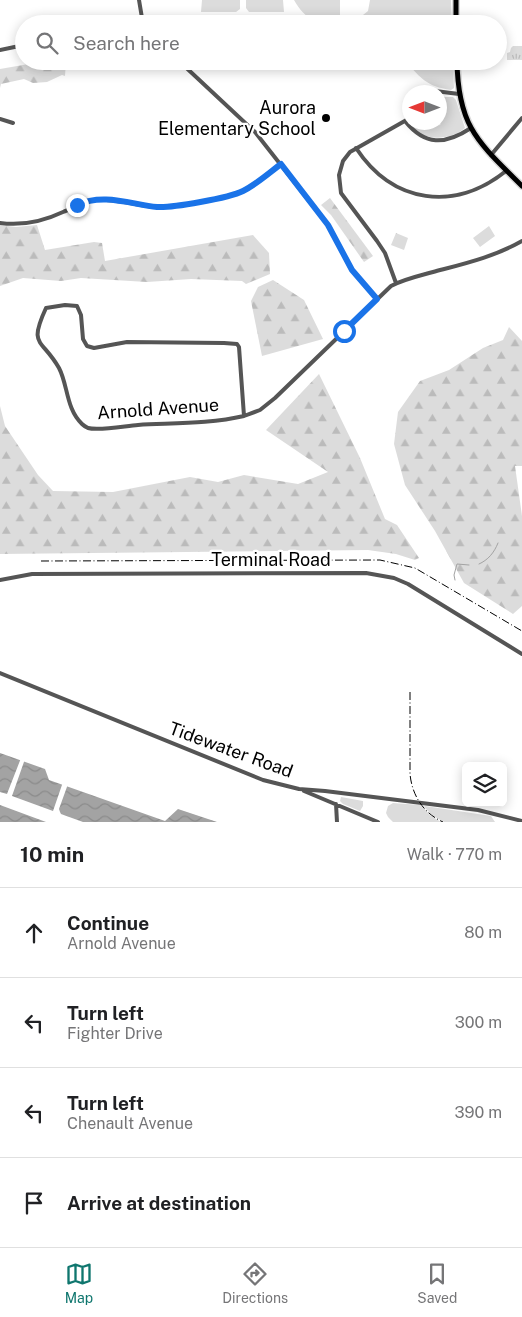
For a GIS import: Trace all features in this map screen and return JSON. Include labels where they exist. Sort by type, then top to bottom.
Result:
[{"type":"main road","points":[[456,0],[456,15]]},
{"type":"main road","points":[[457,70],[458,94],[470,128],[491,155],[522,186]]},
{"type":"street","points":[[139,0],[142,15]]},
{"type":"street","points":[[0,50],[15,47]]},
{"type":"street","points":[[190,70],[247,123],[281,164],[328,225],[352,270],[377,299]]},
{"type":"street","points":[[447,93],[458,94]]},
{"type":"street","points":[[491,155],[522,118]]},
{"type":"street","points":[[0,119],[13,123]]},
{"type":"street","points":[[396,283],[385,253],[341,193],[339,184],[340,168],[350,152],[402,123]]},
{"type":"street","points":[[413,130],[416,134],[434,140],[452,139],[470,128]]},
{"type":"street","points":[[356,148],[365,162],[389,183],[414,194],[429,197],[443,197],[472,192],[506,171]]},
{"type":"street","points":[[0,223],[22,224],[44,220],[93,200],[111,200],[167,207],[223,197],[246,190],[281,164]]},
{"type":"street","name":"Arnold Avenue","points":[[244,416],[239,347],[237,344],[224,342],[127,342],[94,348],[87,346],[83,339],[81,315],[77,306],[65,305],[46,308],[38,326],[38,341],[54,360],[64,377],[66,393],[76,416],[88,428],[244,416],[260,410],[276,398],[377,299],[396,283],[481,259],[507,250],[522,241]]},
{"type":"street","name":"Terminal Road","points":[[0,580],[32,574],[381,574],[408,584],[522,654]]},
{"type":"street","name":"Tidewater Road","points":[[0,674],[252,776],[299,789],[478,810],[522,821]]},
{"type":"street","points":[[299,789],[378,822]]},
{"type":"street","points":[[336,804],[337,822]]},
{"type":"green space","points":[[202,0],[240,0],[240,9],[236,12],[201,12]]},
{"type":"green space","points":[[246,0],[283,0],[284,12],[249,12],[246,8]]},
{"type":"green space","points":[[294,0],[340,0],[340,15],[306,15]]},
{"type":"green space","points":[[370,0],[451,0],[452,15],[363,15],[368,11]]},
{"type":"green space","points":[[513,46],[522,46],[522,60],[507,60],[507,53],[510,52]]},
{"type":"green space","points":[[15,66],[15,70],[65,70],[65,76],[62,75],[47,82],[33,83],[24,79],[1,84],[0,88],[0,69]]},
{"type":"green space","points":[[413,70],[453,70],[454,88],[451,90],[447,89],[447,85],[433,85],[425,81]]},
{"type":"green space","points":[[447,97],[453,97],[456,100],[465,128],[445,137],[429,137],[416,130],[447,130]]},
{"type":"green space","points":[[330,198],[373,256],[364,262],[331,215],[321,205]]},
{"type":"green space","points":[[0,225],[16,227],[37,225],[45,250],[94,242],[102,243],[105,261],[253,235],[269,253],[270,274],[246,284],[242,281],[191,279],[147,282],[81,278],[61,281],[23,278],[0,286]]},
{"type":"green space","points":[[489,226],[495,236],[480,247],[473,238]]},
{"type":"green space","points":[[396,233],[408,238],[404,250],[391,245]]},
{"type":"green space","points":[[273,280],[304,300],[323,339],[262,356],[251,301],[258,287]]},
{"type":"green space","points":[[509,327],[522,341],[522,466],[515,466],[522,516],[522,606],[513,614],[464,583],[435,531],[405,485],[394,444],[398,412],[420,381],[449,370],[483,348],[503,340]]},
{"type":"green space","points":[[319,374],[360,458],[385,519],[397,525],[419,558],[415,560],[396,554],[368,550],[0,554],[0,406],[5,426],[38,475],[53,491],[113,492],[190,477],[218,482],[244,475],[298,484],[328,472],[266,430]]},
{"type":"green space","points":[[341,797],[363,801],[363,806],[360,811],[343,804],[340,801]]},
{"type":"green space","points":[[393,803],[421,805],[430,815],[441,822],[393,822],[386,813],[388,806]]},
{"type":"green space","points":[[425,806],[491,816],[495,822],[444,822],[433,816]]},
{"type":"water","points":[[0,753],[45,769],[49,780],[165,821],[178,809],[217,822],[0,822]]},
{"type":"pier","points":[[21,758],[25,759],[12,796],[53,811],[63,782],[68,784],[59,809],[61,814],[83,822],[46,822],[0,805],[0,792],[7,794]]},
{"type":"waterway","points":[[479,564],[490,556],[498,543]]},
{"type":"waterway","points":[[455,580],[454,575],[457,564],[469,565]]},
{"type":"railway","points":[[41,561],[380,560],[415,568],[522,631]]},
{"type":"railway","points":[[410,692],[411,782],[416,796],[424,808],[443,822]]},
{"type":"place","name":"Aurora Elementary School","points":[[326,118]]},
{"type":"route","points":[[77,205],[93,200],[111,200],[167,207],[223,197],[246,190],[281,164],[328,225],[358,279],[377,299],[344,331]]}]
